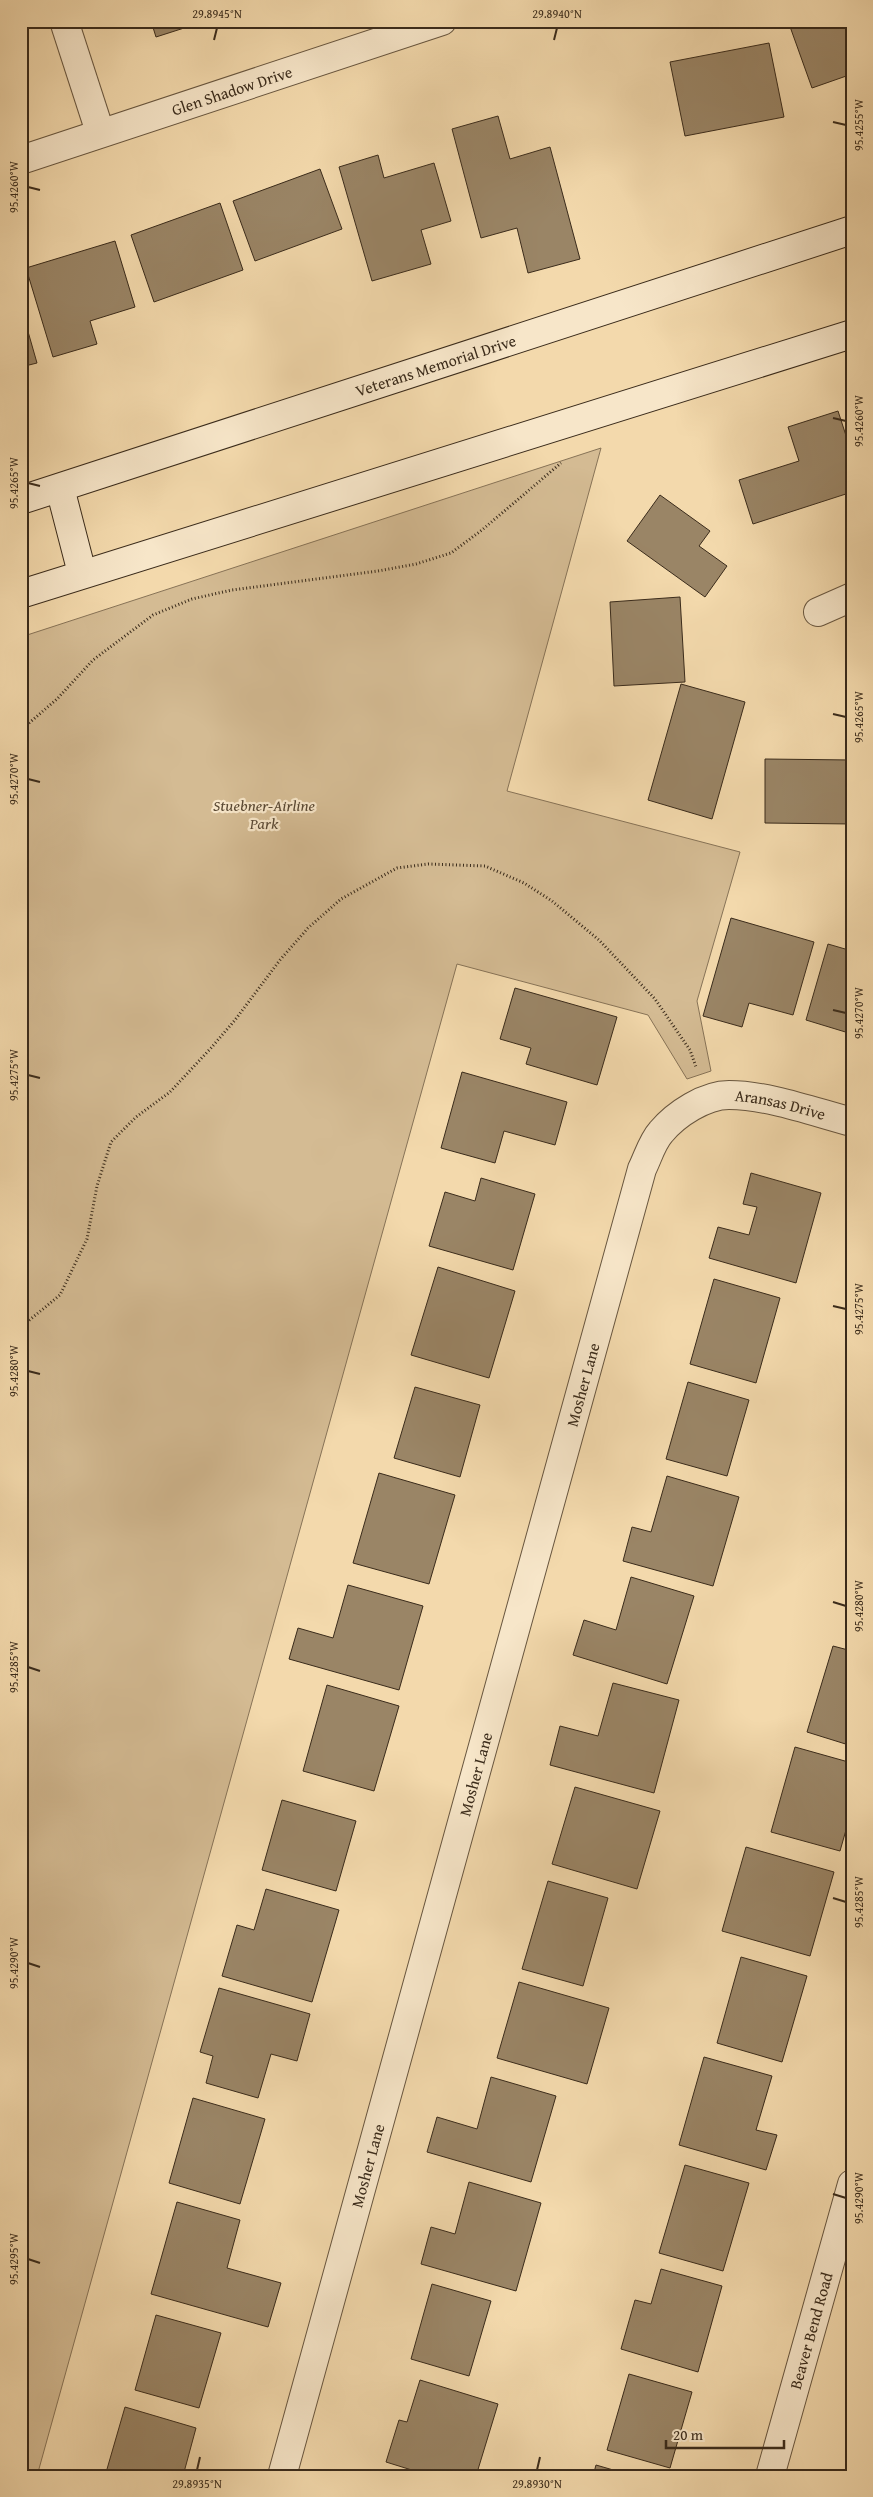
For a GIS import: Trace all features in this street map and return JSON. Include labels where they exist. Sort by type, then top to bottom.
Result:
[{"type":"street","points":[[64,21],[100,132]]},
{"type":"street","name":"Glen Shadow Drive","points":[[21,160],[100,132],[442,21]]},
{"type":"street","name":"Veterans Memorial Drive","points":[[21,500],[852,230]]},
{"type":"street","points":[[21,594],[852,334]]},
{"type":"street","points":[[60,488],[82,574]]},
{"type":"street","points":[[818,612],[852,597]]},
{"type":"street","name":"Aransas Drive","points":[[706,1100],[728,1095],[754,1097],[852,1122]]},
{"type":"street","name":"Mosher Lane","points":[[282,2476],[642,1169],[659,1134],[675,1117],[706,1100]]},
{"type":"street","name":"Beaver Bend Road","points":[[770,2476],[852,2184]]},
{"type":"path","points":[[21,730],[57,699],[93,660],[122,636],[154,615],[192,599],[232,590],[378,571],[416,564],[451,552],[482,530],[565,459],[582,418]]},
{"type":"path","points":[[21,1327],[60,1295],[87,1239],[97,1186],[111,1142],[136,1117],[170,1092],[211,1048],[235,1020],[280,960],[308,928],[340,899],[397,868],[428,864],[485,866],[524,883],[552,901],[599,940],[655,999],[690,1050],[706,1100]]},
{"type":"green space","name":"Stuebner-Airline Park","points":[[601,448],[507,791],[740,852],[697,1001],[711,1071],[687,1079],[648,1015],[457,964],[37,2476],[21,2476],[21,637]]},
{"type":"building","points":[[151,21],[206,21],[156,37]]},
{"type":"building","points":[[788,21],[852,21],[852,74],[812,88]]},
{"type":"building","points":[[769,43],[784,117],[685,136],[670,62]]},
{"type":"building","points":[[498,116],[510,159],[550,147],[580,259],[528,273],[517,228],[481,238],[452,129]]},
{"type":"building","points":[[378,155],[384,178],[434,163],[451,221],[421,230],[431,264],[372,281],[339,167]]},
{"type":"building","points":[[320,169],[342,229],[255,261],[233,201]]},
{"type":"building","points":[[220,203],[243,270],[154,302],[131,235]]},
{"type":"building","points":[[115,241],[135,307],[90,321],[97,344],[53,357],[26,268]]},
{"type":"building","points":[[21,307],[37,363],[21,367]]},
{"type":"building","points":[[838,411],[852,454],[852,492],[753,524],[739,480],[799,461],[788,427]]},
{"type":"building","points":[[660,495],[710,531],[699,546],[727,566],[705,597],[627,541]]},
{"type":"building","points":[[680,597],[685,682],[614,686],[610,602]]},
{"type":"building","points":[[681,684],[745,702],[712,819],[648,800]]},
{"type":"building","points":[[765,759],[852,760],[852,824],[765,823]]},
{"type":"building","points":[[731,918],[814,942],[793,1015],[749,1003],[742,1027],[703,1016]]},
{"type":"building","points":[[828,944],[852,951],[852,1034],[806,1020]]},
{"type":"building","points":[[515,988],[617,1017],[597,1085],[526,1064],[531,1048],[500,1039]]},
{"type":"building","points":[[462,1072],[567,1102],[555,1145],[504,1131],[495,1163],[441,1148]]},
{"type":"building","points":[[751,1173],[821,1193],[796,1283],[709,1258],[718,1227],[749,1235],[757,1207],[743,1204]]},
{"type":"building","points":[[481,1178],[535,1194],[513,1270],[429,1246],[445,1192],[475,1201]]},
{"type":"building","points":[[438,1267],[515,1291],[489,1378],[411,1355]]},
{"type":"building","points":[[714,1279],[780,1298],[756,1383],[690,1364]]},
{"type":"building","points":[[688,1382],[749,1400],[727,1476],[666,1459]]},
{"type":"building","points":[[415,1387],[480,1405],[460,1477],[394,1458]]},
{"type":"building","points":[[379,1473],[455,1495],[429,1584],[353,1563]]},
{"type":"building","points":[[667,1476],[739,1497],[713,1586],[623,1561],[632,1527],[651,1532]]},
{"type":"building","points":[[631,1577],[694,1596],[667,1684],[573,1655],[584,1620],[616,1630]]},
{"type":"building","points":[[348,1585],[423,1606],[399,1690],[289,1659],[298,1628],[333,1638]]},
{"type":"building","points":[[833,1646],[852,1651],[852,1746],[807,1732]]},
{"type":"building","points":[[613,1683],[679,1700],[654,1793],[550,1765],[560,1726],[598,1736]]},
{"type":"building","points":[[327,1685],[399,1706],[374,1791],[303,1771]]},
{"type":"building","points":[[795,1747],[852,1763],[852,1809],[840,1851],[771,1832]]},
{"type":"building","points":[[575,1787],[660,1811],[637,1889],[552,1864]]},
{"type":"building","points":[[282,1800],[356,1821],[336,1891],[262,1870]]},
{"type":"building","points":[[746,1847],[834,1872],[810,1956],[722,1931]]},
{"type":"building","points":[[548,1881],[608,1898],[583,1986],[522,1969]]},
{"type":"building","points":[[266,1889],[339,1910],[312,2002],[222,1976],[237,1925],[254,1930]]},
{"type":"building","points":[[741,1957],[807,1976],[782,2062],[717,2043]]},
{"type":"building","points":[[519,1982],[609,2008],[587,2084],[497,2058]]},
{"type":"building","points":[[219,1988],[310,2014],[297,2061],[271,2054],[258,2098],[206,2083],[213,2056],[200,2052]]},
{"type":"building","points":[[704,2057],[772,2076],[756,2130],[777,2135],[766,2170],[679,2145]]},
{"type":"building","points":[[491,2077],[556,2096],[531,2182],[427,2152],[437,2117],[477,2129]]},
{"type":"building","points":[[193,2098],[265,2119],[240,2204],[169,2183]]},
{"type":"building","points":[[685,2165],[749,2183],[723,2271],[659,2253]]},
{"type":"building","points":[[469,2182],[541,2203],[516,2291],[421,2264],[431,2227],[455,2234]]},
{"type":"building","points":[[177,2202],[240,2220],[227,2268],[281,2283],[268,2327],[151,2294]]},
{"type":"building","points":[[661,2269],[722,2286],[698,2372],[621,2349],[635,2300],[651,2304]]},
{"type":"building","points":[[432,2284],[491,2301],[469,2376],[411,2359]]},
{"type":"building","points":[[156,2315],[221,2333],[199,2408],[135,2390]]},
{"type":"building","points":[[629,2374],[692,2392],[670,2468],[607,2450]]},
{"type":"building","points":[[420,2380],[498,2404],[476,2476],[431,2476],[386,2462],[399,2420],[407,2422]]},
{"type":"building","points":[[125,2407],[196,2428],[183,2476],[105,2476]]},
{"type":"building","points":[[596,2465],[634,2476],[593,2476]]}]
